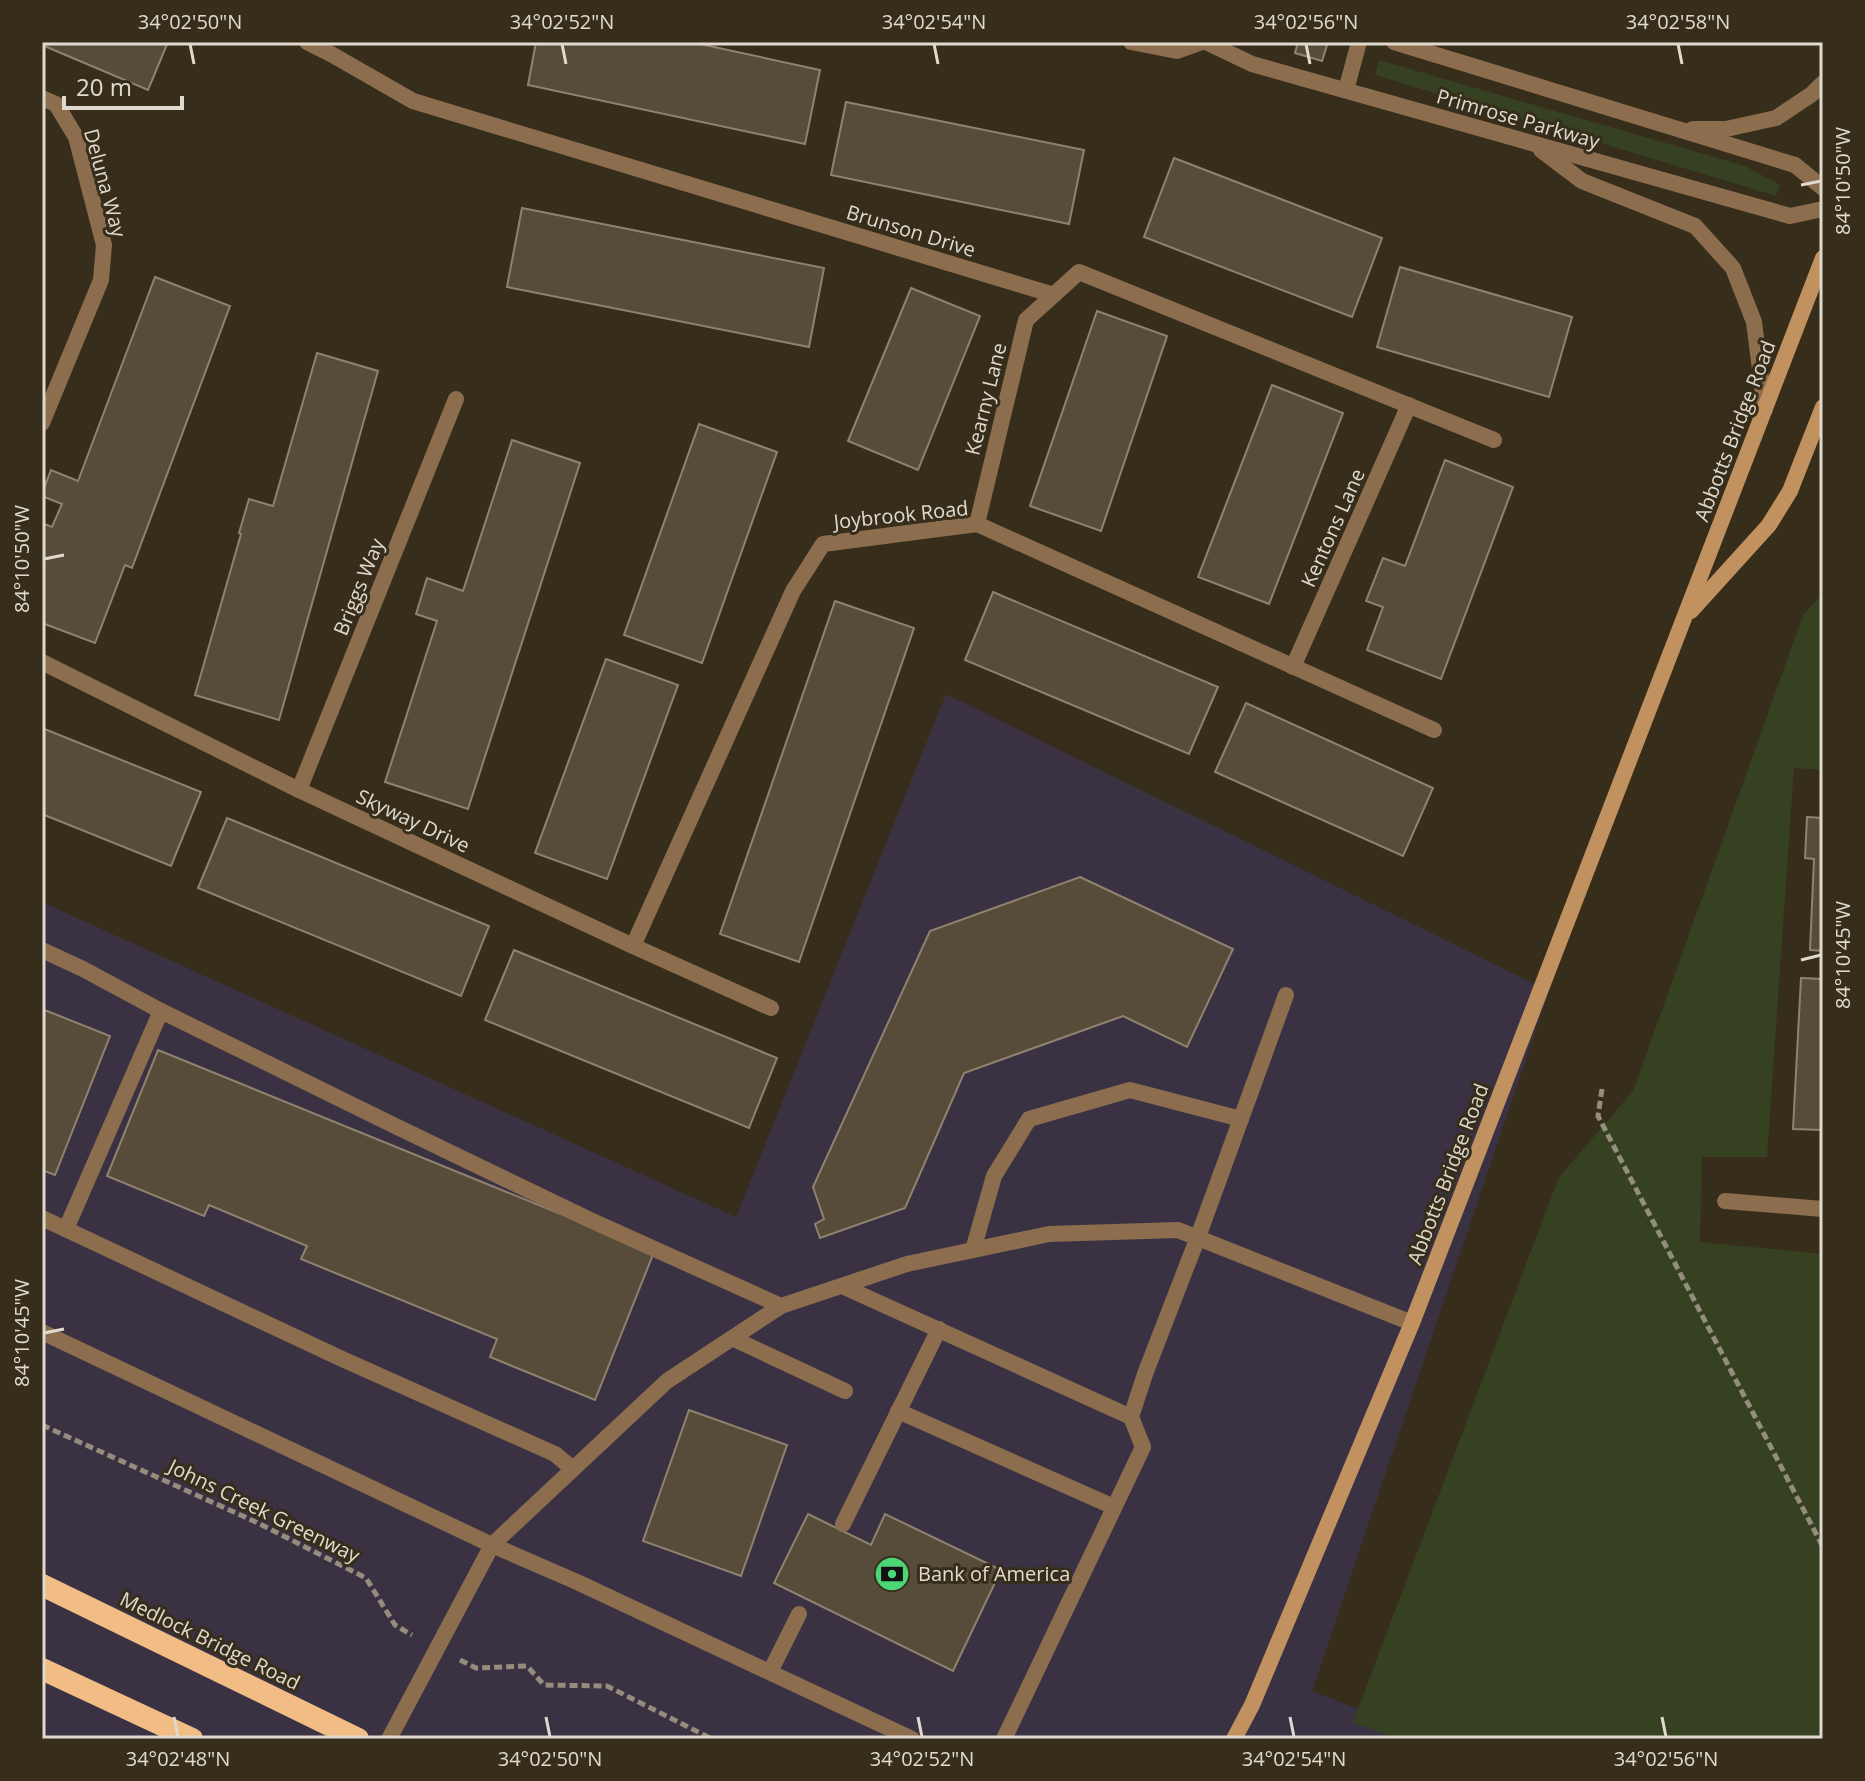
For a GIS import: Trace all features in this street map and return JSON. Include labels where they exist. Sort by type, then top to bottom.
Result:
[{"type":"highway","name":"Medlock Bridge Road","points":[[42,1585],[358,1739]]},
{"type":"highway","points":[[42,1669],[192,1739]]},
{"type":"main road","name":"Abbotts Bridge Road","points":[[1234,1739],[1252,1705],[1412,1323],[1823,258]]},
{"type":"main road","name":"Abbotts Bridge Road","points":[[1685,618],[1769,525],[1790,491],[1823,407]]},
{"type":"street","name":"Brunson Drive","points":[[307,42],[413,101],[1054,295]]},
{"type":"street","name":"Primrose Parkway","points":[[1131,42],[1177,51],[1204,42],[1252,64],[1790,216],[1823,209]]},
{"type":"street","points":[[1346,90],[1359,42]]},
{"type":"street","name":"Primrose Parkway","points":[[1394,42],[1795,165],[1823,188]]},
{"type":"street","points":[[1674,129],[1726,129],[1776,118],[1823,83]]},
{"type":"street","name":"Deluna Way","points":[[42,98],[56,104],[76,137],[104,245],[101,280],[42,423]]},
{"type":"street","points":[[1534,144],[1582,181],[1695,226],[1733,268],[1754,322],[1765,409]]},
{"type":"street","points":[[1054,295],[1079,272],[1494,440]]},
{"type":"street","name":"Kearny Lane","points":[[977,524],[1026,320],[1054,295]]},
{"type":"street","name":"Briggs Way","points":[[299,790],[456,399]]},
{"type":"street","name":"Kentons Lane","points":[[1293,667],[1409,405]]},
{"type":"street","name":"Joybrook Road","points":[[633,946],[793,591],[823,544],[977,524],[1434,730]]},
{"type":"street","name":"Skyway Drive","points":[[42,662],[299,790],[771,1008]]},
{"type":"street","points":[[42,950],[560,1205],[781,1306]]},
{"type":"street","points":[[1004,1739],[1143,1447],[1131,1417],[1286,995]]},
{"type":"street","points":[[66,1229],[161,1011]]},
{"type":"street","points":[[973,1250],[994,1176],[1029,1119],[1130,1090],[1241,1119]]},
{"type":"street","points":[[1725,1201],[1823,1209]]},
{"type":"street","points":[[42,1218],[340,1358],[555,1454],[573,1469]]},
{"type":"street","points":[[389,1739],[492,1545],[667,1381],[781,1306],[907,1264],[1049,1234],[1178,1230],[1412,1323]]},
{"type":"street","points":[[842,1286],[1131,1417]]},
{"type":"street","points":[[843,1524],[939,1329]]},
{"type":"street","points":[[42,1332],[912,1739]]},
{"type":"street","points":[[732,1338],[845,1391]]},
{"type":"street","points":[[898,1411],[1114,1507]]},
{"type":"street","points":[[770,1672],[799,1614]]},
{"type":"street","points":[[42,1684],[67,1681]]},
{"type":"path","points":[[1602,1089],[1598,1116],[1823,1547]]},
{"type":"path","name":"Johns Creek Greenway","points":[[42,1425],[258,1523],[366,1578],[395,1625],[476,1668],[527,1666],[544,1685],[607,1686],[712,1739]]},
{"type":"shaded area","points":[[946,694],[1549,991],[1312,1691],[1436,1739],[42,1739],[42,902],[736,1217]]},
{"type":"green space","points":[[1379,60],[1745,166],[1780,185],[1776,196],[1375,75]]},
{"type":"green space","points":[[1823,593],[1823,770],[1794,768],[1767,1157],[1702,1157],[1700,1242],[1823,1254],[1823,1739],[1398,1739],[1353,1722],[1559,1177],[1633,1091],[1803,615]]},
{"type":"building","points":[[42,42],[168,42],[148,90],[42,45]]},
{"type":"building","points":[[536,42],[691,42],[820,70],[805,144],[528,85]]},
{"type":"building","points":[[1298,42],[1328,42],[1322,61],[1295,53]]},
{"type":"building","points":[[846,102],[1084,150],[1069,224],[831,175]]},
{"type":"building","points":[[1174,158],[1382,238],[1352,317],[1144,237]]},
{"type":"building","points":[[522,208],[824,268],[809,347],[507,287]]},
{"type":"building","points":[[1400,267],[1572,317],[1549,397],[1377,347]]},
{"type":"building","points":[[155,277],[230,306],[132,568],[125,565],[95,643],[42,623],[42,523],[52,527],[62,504],[42,496],[42,493],[51,470],[78,481]]},
{"type":"building","points":[[911,288],[980,316],[918,470],[848,441]]},
{"type":"building","points":[[1097,311],[1167,336],[1101,531],[1030,506]]},
{"type":"building","points":[[317,353],[378,371],[279,720],[195,695],[249,499],[273,506]]},
{"type":"building","points":[[1272,385],[1343,413],[1269,604],[1198,577]]},
{"type":"building","points":[[699,424],[777,452],[702,663],[624,635]]},
{"type":"building","points":[[512,440],[580,463],[468,809],[385,782],[437,621],[416,614],[427,578],[463,591]]},
{"type":"building","points":[[1445,460],[1513,487],[1441,679],[1367,650],[1383,607],[1366,601],[1383,558],[1405,566]]},
{"type":"building","points":[[993,592],[1218,687],[1189,754],[965,660]]},
{"type":"building","points":[[835,601],[914,628],[799,962],[720,934]]},
{"type":"building","points":[[606,659],[678,685],[607,879],[535,853]]},
{"type":"building","points":[[1246,703],[1433,788],[1403,856],[1215,772]]},
{"type":"building","points":[[42,728],[201,792],[171,866],[42,814]]},
{"type":"building","points":[[1807,817],[1823,818],[1823,951],[1810,950],[1814,859],[1805,858]]},
{"type":"building","points":[[227,818],[489,926],[461,996],[198,888]]},
{"type":"building","points":[[1080,877],[1233,949],[1187,1047],[1123,1016],[964,1073],[905,1208],[820,1238],[815,1224],[824,1219],[813,1187],[930,931]]},
{"type":"building","points":[[514,950],[777,1058],[749,1128],[485,1020]]},
{"type":"building","points":[[1801,978],[1823,979],[1823,1130],[1793,1129]]},
{"type":"building","points":[[42,1009],[110,1036],[55,1175],[42,1170]]},
{"type":"building","points":[[158,1050],[654,1252],[595,1400],[490,1357],[497,1339],[301,1259],[307,1246],[209,1205],[204,1216],[107,1176]]},
{"type":"building","points":[[689,1410],[787,1445],[741,1576],[643,1541]]},
{"type":"building","points":[[808,1514],[871,1545],[885,1514],[1001,1570],[953,1671],[774,1583]]},
{"type":"place","name":"Bank of America","points":[[892,1574]]}]
